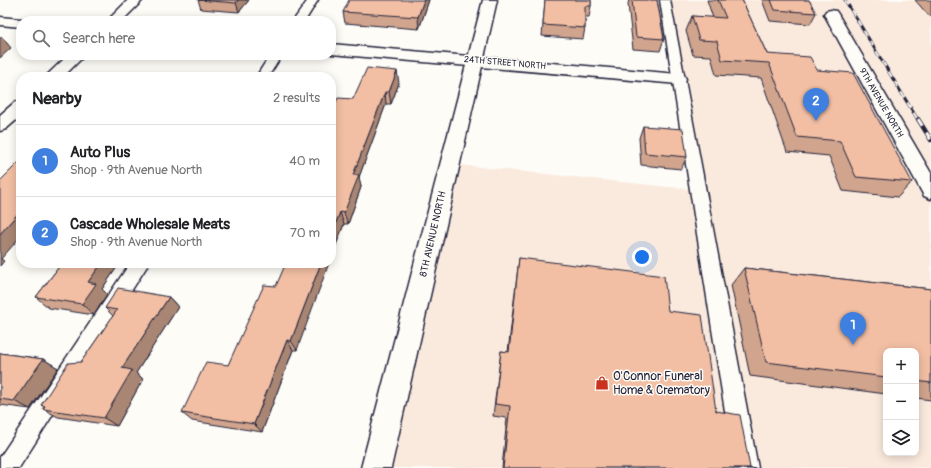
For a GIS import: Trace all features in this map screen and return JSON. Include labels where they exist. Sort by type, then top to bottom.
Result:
[{"type":"street","points":[[119,16],[136,0]]},
{"type":"street","name":"8TH AVENUE NORTH","points":[[376,468],[490,0]]},
{"type":"street","name":"9TH AVENUE NORTH","points":[[831,14],[931,191]]},
{"type":"street","points":[[0,21],[16,23]]},
{"type":"street","name":"24TH STREET NORTH","points":[[336,49],[678,79]]},
{"type":"street","points":[[58,72],[72,60]]},
{"type":"street","points":[[0,125],[16,111]]},
{"type":"lane","points":[[302,16],[313,0]]},
{"type":"lane","points":[[665,0],[746,468]]},
{"type":"lane","points":[[265,72],[273,60]]},
{"type":"lane","points":[[6,468],[137,268]]},
{"type":"shaded area","points":[[665,0],[931,0],[931,468],[376,468],[450,164],[698,190]]},
{"type":"building","points":[[198,0],[238,0],[236,3]]},
{"type":"building","points":[[349,0],[424,0],[418,17],[343,12]]},
{"type":"building","points":[[545,0],[591,0],[591,6],[585,6],[585,28],[543,25]]},
{"type":"building","points":[[632,0],[657,0],[664,39],[636,37]]},
{"type":"building","points":[[718,0],[742,0],[767,54],[810,57],[817,70],[853,73],[912,182],[856,177],[840,141],[797,137],[769,63],[722,60],[717,41],[699,40],[692,16],[726,18]]},
{"type":"building","points":[[771,0],[809,0],[816,13],[775,10]]},
{"type":"building","points":[[367,68],[397,71],[389,92],[385,92],[353,175],[359,175],[344,213],[340,212],[336,223],[336,102],[338,98],[353,99]]},
{"type":"building","points":[[643,126],[683,129],[687,157],[645,153]]},
{"type":"building","points":[[16,165],[16,216],[0,234],[0,181]]},
{"type":"building","points":[[519,258],[664,276],[668,311],[702,315],[716,411],[740,415],[750,468],[503,468],[510,406],[495,404],[501,351],[509,352]]},
{"type":"building","points":[[58,268],[98,268],[88,282],[96,284],[82,304],[36,297]]},
{"type":"building","points":[[284,268],[319,268],[291,341],[287,340],[254,424],[182,413],[206,362],[228,365],[264,285],[276,286]]},
{"type":"building","points":[[744,268],[931,289],[931,383],[919,381],[919,348],[883,348],[883,377],[766,362]]},
{"type":"building","points":[[118,288],[169,297],[122,368],[132,370],[104,418],[43,409],[45,406],[41,405],[68,363],[81,362],[117,310],[105,308]]},
{"type":"building","points":[[0,353],[43,359],[14,401],[0,399]]},
{"type":"railway","points":[[845,0],[918,120]]},
{"type":"railway","points":[[918,119],[931,140]]},
{"type":"place","name":"Cascade Wholesale Meats","points":[[816,121]]},
{"type":"place","name":"Auto Plus","points":[[853,345]]},
{"type":"place","name":"O'Connor Funeral Home & Crematory","points":[[602,383]]}]
